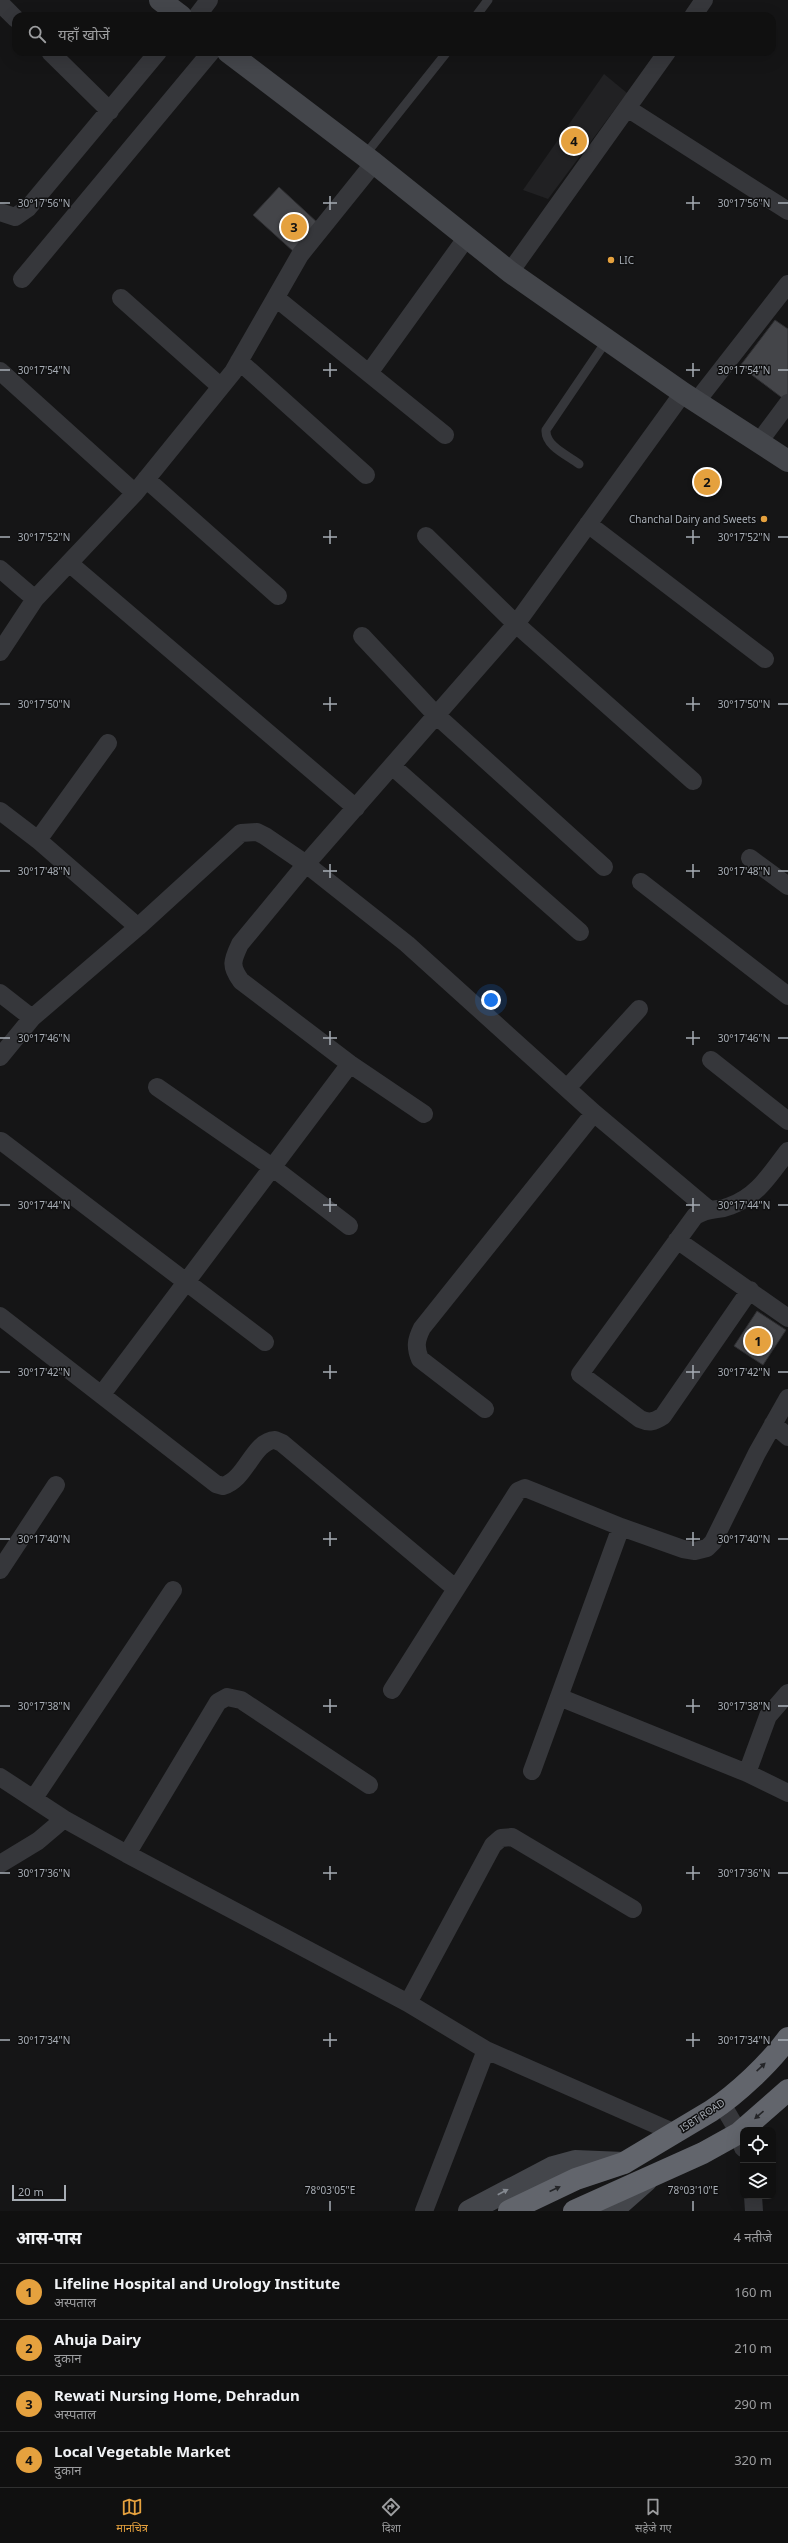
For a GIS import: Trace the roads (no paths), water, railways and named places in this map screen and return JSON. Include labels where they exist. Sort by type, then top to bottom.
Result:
[{"type":"highway","name":"ISBT ROAD","points":[[509,2211],[576,2180],[624,2163],[676,2133],[722,2104],[779,2050],[788,2038]]},
{"type":"highway","points":[[753,2127],[788,2090]]},
{"type":"highway","points":[[574,2211],[610,2204],[651,2176],[740,2140]]},
{"type":"main road","points":[[160,0],[176,12]]},
{"type":"main road","points":[[233,56],[369,159],[510,272],[689,398],[788,461]]},
{"type":"main road","points":[[469,2211],[553,2167],[575,2161],[624,2163]]},
{"type":"street","points":[[200,12],[209,0]]},
{"type":"street","points":[[696,12],[704,0]]},
{"type":"street","points":[[0,3],[12,15]]},
{"type":"street","points":[[54,56],[110,111]]},
{"type":"street","points":[[0,212],[14,217],[28,208],[155,56]]},
{"type":"street","points":[[22,279],[208,56]]},
{"type":"street","points":[[510,272],[664,56]]},
{"type":"street","points":[[627,108],[788,211]]},
{"type":"street","points":[[0,652],[35,599],[135,493],[221,387],[239,361],[300,255],[369,159]]},
{"type":"street","points":[[369,373],[467,237]]},
{"type":"street","points":[[424,1114],[350,1064],[241,981],[233,970],[233,959],[240,944],[306,864],[516,624],[588,524],[689,398],[788,284]]},
{"type":"street","points":[[121,298],[221,387]]},
{"type":"street","points":[[276,298],[445,436]]},
{"type":"street","points":[[239,361],[366,475]]},
{"type":"street","points":[[0,371],[135,493]]},
{"type":"street","points":[[759,442],[788,403]]},
{"type":"street","points":[[146,479],[278,596]]},
{"type":"street","points":[[588,524],[765,659]]},
{"type":"street","points":[[426,536],[516,624],[694,780]]},
{"type":"street","points":[[69,563],[356,808]]},
{"type":"street","points":[[0,569],[35,599]]},
{"type":"street","points":[[362,636],[436,715],[604,866]]},
{"type":"street","points":[[38,840],[108,743]]},
{"type":"street","points":[[392,766],[580,932]]},
{"type":"street","points":[[0,811],[38,840],[138,927]]},
{"type":"street","points":[[0,1057],[32,1018],[138,927],[241,833],[257,832],[306,864],[407,944],[568,1087],[594,1113],[708,1209]]},
{"type":"street","points":[[750,858],[788,886]]},
{"type":"street","points":[[641,882],[788,996]]},
{"type":"street","points":[[0,992],[32,1018]]},
{"type":"street","points":[[568,1087],[640,1009]]},
{"type":"street","points":[[711,1060],[788,1121]]},
{"type":"street","points":[[102,1394],[185,1281],[350,1064]]},
{"type":"street","points":[[157,1087],[272,1167],[349,1226]]},
{"type":"street","points":[[485,1409],[420,1359],[416,1349],[418,1337],[422,1328],[594,1113]]},
{"type":"street","points":[[1,1141],[265,1342]]},
{"type":"street","points":[[750,1290],[663,1416],[656,1421],[647,1422],[640,1419],[580,1374],[695,1216],[708,1209],[727,1208],[753,1195],[788,1151]]},
{"type":"street","points":[[677,1240],[788,1318]]},
{"type":"street","points":[[0,1316],[216,1484],[223,1486],[235,1480],[264,1443],[275,1440],[455,1588]]},
{"type":"street","points":[[392,1690],[455,1588],[518,1491],[525,1488],[621,1527],[683,1549],[695,1551],[706,1548],[712,1542],[788,1398]]},
{"type":"street","points":[[773,1424],[788,1437]]},
{"type":"street","points":[[0,1570],[56,1485]]},
{"type":"street","points":[[532,1771],[621,1527]]},
{"type":"street","points":[[34,1798],[173,1590]]},
{"type":"street","points":[[748,1773],[768,1716],[788,1693]]},
{"type":"street","points":[[127,1854],[222,1698],[234,1697],[241,1700],[369,1785]]},
{"type":"street","points":[[559,1697],[748,1773],[788,1793]]},
{"type":"street","points":[[0,1777],[64,1819],[408,2003],[486,2050],[676,2133]]},
{"type":"street","points":[[0,1864],[38,1841],[64,1819]]},
{"type":"street","points":[[408,2003],[493,1845],[501,1838],[512,1837],[633,1909]]},
{"type":"street","points":[[424,2211],[486,2050]]},
{"type":"street","points":[[722,2104],[740,2138]]},
{"type":"street","points":[[754,2199],[754,2211]]},
{"type":"lane","points":[[479,12],[488,0]]},
{"type":"lane","points":[[369,159],[444,56]]},
{"type":"lane","points":[[580,464],[550,443],[545,437],[546,430],[607,340]]},
{"type":"place","name":"Local Vegetable Market","points":[[574,141]]},
{"type":"place","name":"Rewati Nursing Home, Dehradun","points":[[294,227]]},
{"type":"place","name":"LIC","points":[[611,260]]},
{"type":"place","name":"Ahuja Dairy","points":[[707,482]]},
{"type":"place","name":"Chanchal Dairy and Sweets","points":[[764,519]]},
{"type":"place","name":"Lifeline Hospital and Urology Institute","points":[[758,1341]]}]
